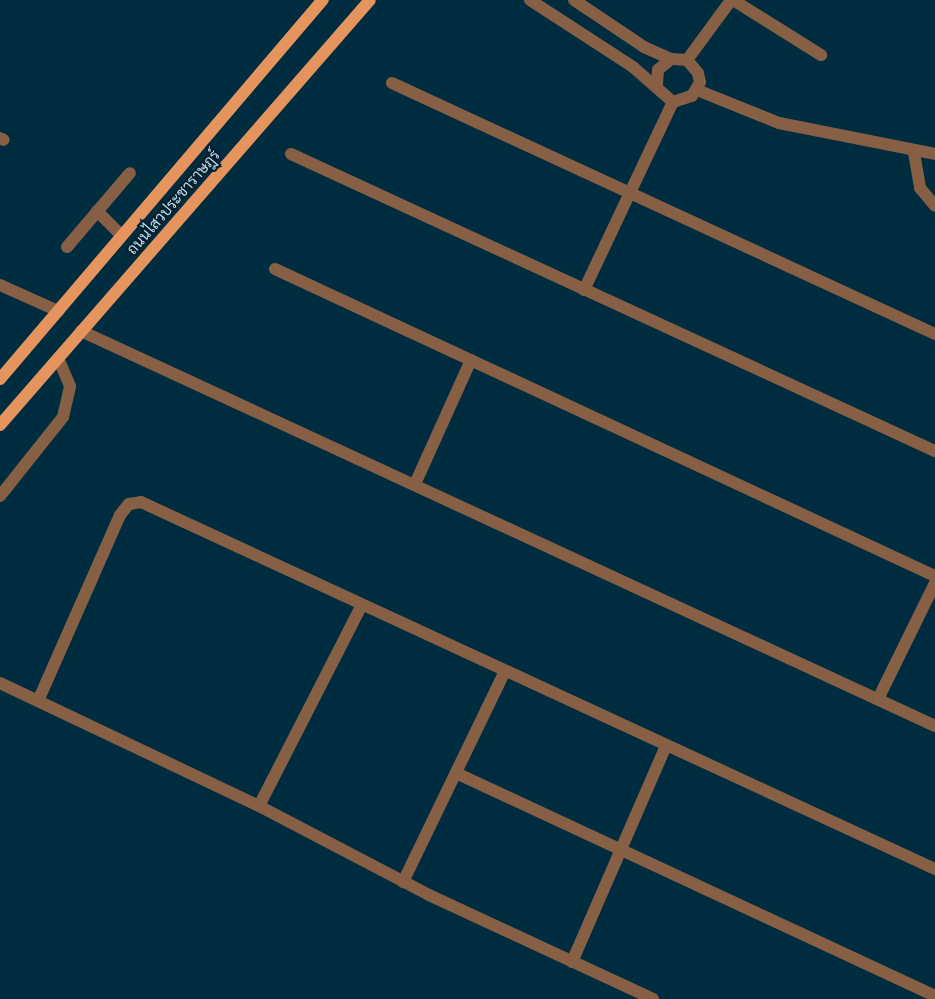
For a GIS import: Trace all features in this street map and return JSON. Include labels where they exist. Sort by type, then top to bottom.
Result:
[{"type":"main road","name":"ถนนไสวประชาราษฎร์","points":[[0,379],[323,0]]},
{"type":"main road","name":"ถนนไสวประชาราษฎร์","points":[[0,425],[370,0]]},
{"type":"street","points":[[574,0],[644,47],[670,59],[687,60],[698,73],[697,90],[684,100],[673,102]]},
{"type":"street","points":[[687,60],[732,0],[821,55]]},
{"type":"street","points":[[532,1],[657,86],[673,102]]},
{"type":"street","points":[[657,86],[658,70],[670,59]]},
{"type":"street","points":[[392,83],[935,334]]},
{"type":"street","points":[[697,90],[779,123],[914,153],[935,154]]},
{"type":"street","points":[[584,290],[673,102]]},
{"type":"street","points":[[914,153],[920,188],[935,206]]},
{"type":"street","points":[[291,154],[935,451]]},
{"type":"street","points":[[67,247],[130,173]]},
{"type":"street","points":[[97,211],[122,236]]},
{"type":"street","points":[[275,270],[935,576]]},
{"type":"street","points":[[0,285],[58,311]]},
{"type":"street","points":[[82,331],[935,726]]},
{"type":"street","points":[[0,496],[64,417],[70,386],[58,358]]},
{"type":"street","points":[[415,484],[471,360]]},
{"type":"street","points":[[38,701],[120,515],[128,504],[141,502],[935,869]]},
{"type":"street","points":[[878,700],[935,583]]},
{"type":"street","points":[[258,806],[362,605]]},
{"type":"street","points":[[403,882],[505,671]]},
{"type":"street","points":[[0,683],[258,806],[403,882],[653,999]]},
{"type":"street","points":[[572,962],[666,746]]},
{"type":"street","points":[[456,773],[935,996]]}]
